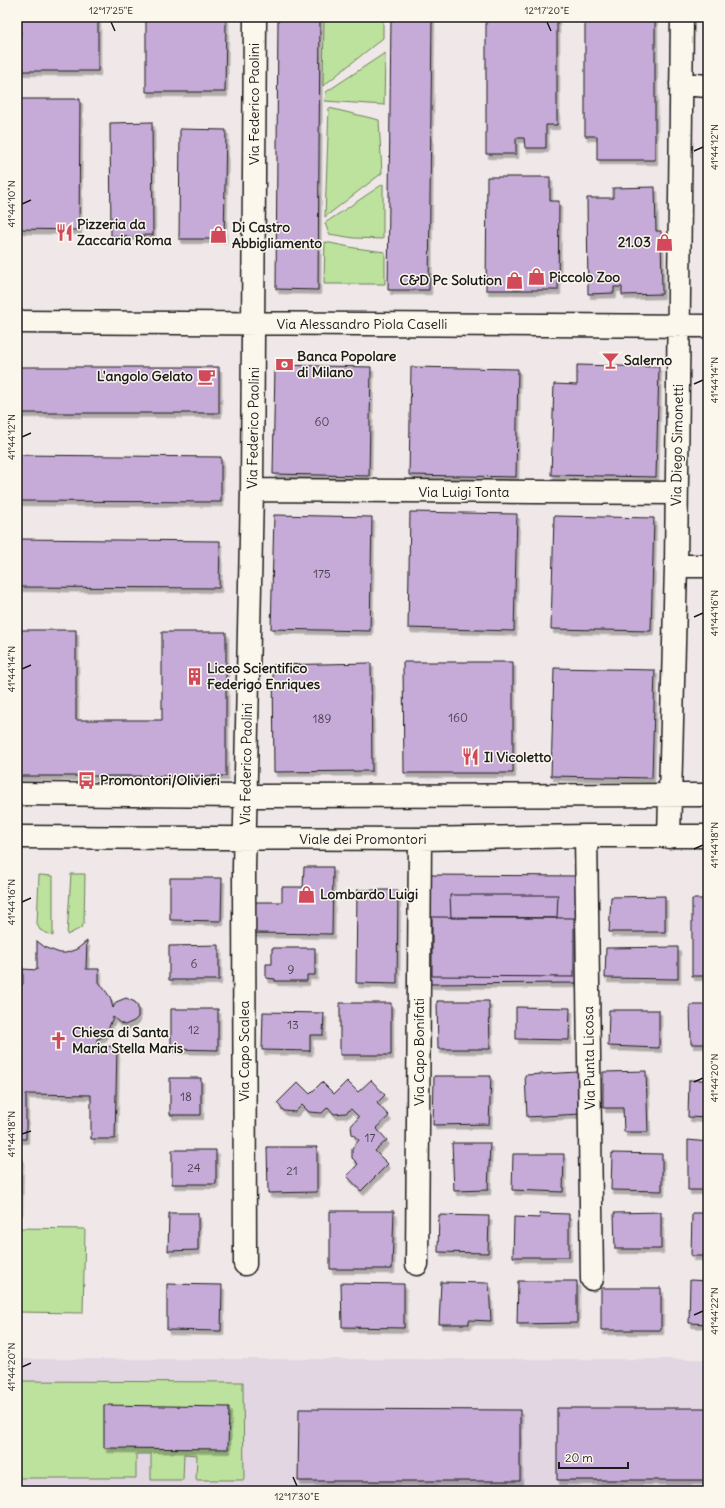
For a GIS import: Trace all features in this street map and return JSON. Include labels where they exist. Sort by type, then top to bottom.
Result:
[{"type":"street","name":"Via Federico Paolini","points":[[244,839],[252,490],[255,17]]},
{"type":"street","name":"Via Diego Simonetti","points":[[669,837],[676,566],[682,17]]},
{"type":"street","points":[[681,84],[708,86]]},
{"type":"street","name":"Via Alessandro Piola Caselli","points":[[17,322],[708,326]]},
{"type":"street","name":"Via Luigi Tonta","points":[[252,490],[676,493]]},
{"type":"street","points":[[676,566],[708,566]]},
{"type":"street","points":[[17,794],[245,796],[708,795]]},
{"type":"street","name":"Viale dei Promontori","points":[[17,837],[420,839],[586,836],[708,836]]},
{"type":"street","name":"Via Punta Licosa","points":[[586,836],[592,1279]]},
{"type":"street","name":"Via Capo Scalea","points":[[244,839],[245,1264]]},
{"type":"street","name":"Via Capo Bonifati","points":[[417,1264],[420,839]]},
{"type":"shaded area","points":[[17,1359],[708,1359],[708,1491],[17,1491]]},
{"type":"green space","points":[[324,17],[383,17],[383,38],[323,86]]},
{"type":"green space","points":[[385,53],[384,105],[325,101],[326,92]]},
{"type":"green space","points":[[329,108],[379,120],[382,173],[325,217]]},
{"type":"green space","points":[[383,184],[383,239],[354,238],[329,234],[325,223]]},
{"type":"green space","points":[[325,242],[385,252],[385,284],[324,284]]},
{"type":"green space","points":[[71,874],[85,874],[84,923],[81,928],[67,935]]},
{"type":"green space","points":[[39,875],[53,876],[53,936],[40,930],[37,924]]},
{"type":"green space","points":[[17,1228],[85,1229],[83,1313],[17,1312]]},
{"type":"green space","points":[[17,1381],[243,1382],[244,1480],[196,1480],[197,1455],[184,1454],[183,1480],[151,1480],[151,1454],[136,1454],[136,1478],[17,1478]]},
{"type":"building","points":[[21,17],[98,17],[98,71],[20,71]]},
{"type":"building","points":[[146,17],[226,17],[225,92],[146,92]]},
{"type":"building","points":[[278,17],[320,17],[318,290],[276,289]]},
{"type":"building","points":[[391,17],[432,17],[429,290],[388,290]]},
{"type":"building","points":[[486,17],[557,17],[557,125],[546,125],[546,148],[525,148],[524,138],[516,138],[516,154],[486,154]]},
{"type":"building","points":[[585,17],[655,17],[655,160],[597,160],[597,136],[585,136]]},
{"type":"building","points":[[19,99],[80,99],[79,230],[18,229]]},
{"type":"building","points":[[152,122],[153,235],[111,236],[110,123]]},
{"type":"building","points":[[180,129],[226,130],[224,239],[179,239]]},
{"type":"building","points":[[487,177],[550,177],[550,201],[559,201],[558,290],[486,290]]},
{"type":"building","points":[[655,187],[656,231],[661,231],[662,294],[622,295],[622,287],[614,287],[614,293],[588,294],[587,198],[613,198],[613,188]]},
{"type":"building","points":[[275,365],[371,367],[369,476],[273,474]]},
{"type":"building","points":[[577,365],[659,367],[656,477],[551,475],[554,384],[577,385]]},
{"type":"building","points":[[18,367],[219,367],[219,413],[18,413]]},
{"type":"building","points":[[411,367],[518,369],[516,477],[409,475]]},
{"type":"building","points":[[18,455],[221,457],[221,502],[18,501]]},
{"type":"building","points":[[410,512],[517,514],[514,631],[408,628]]},
{"type":"building","points":[[274,515],[372,517],[370,631],[271,629]]},
{"type":"building","points":[[554,516],[654,518],[651,631],[551,629]]},
{"type":"building","points":[[18,539],[220,541],[219,588],[17,587]]},
{"type":"building","name":"Liceo Scientifico Federigo Enriques","points":[[17,630],[76,630],[76,720],[162,720],[162,632],[226,632],[226,776],[17,776]]},
{"type":"building","points":[[403,662],[513,662],[513,773],[404,773]]},
{"type":"building","points":[[371,663],[372,771],[274,772],[273,665]]},
{"type":"building","points":[[554,668],[655,670],[652,778],[551,776]]},
{"type":"building","name":"Lombardo Luigi","points":[[304,867],[333,867],[332,934],[252,933],[253,902],[282,902],[282,887],[303,887]]},
{"type":"building","points":[[429,875],[580,876],[577,983],[430,984]]},
{"type":"building","points":[[170,878],[222,878],[221,921],[170,920]]},
{"type":"building","points":[[357,890],[398,890],[397,984],[356,983]]},
{"type":"building","points":[[450,895],[558,895],[557,918],[451,918]]},
{"type":"building","points":[[665,896],[665,932],[609,932],[611,897]]},
{"type":"building","points":[[692,899],[708,899],[708,976],[692,976]]},
{"type":"building","points":[[432,917],[574,918],[574,977],[432,976]]},
{"type":"building","name":"Chiesa di Santa Maria Stella Maris","points":[[37,941],[46,948],[60,953],[66,953],[77,949],[87,941],[86,969],[99,969],[99,982],[110,997],[113,1008],[116,1002],[126,998],[135,1002],[138,1007],[138,1017],[134,1021],[125,1025],[113,1017],[107,1032],[103,1037],[97,1039],[97,1047],[117,1046],[115,1139],[91,1139],[91,1095],[26,1094],[26,1139],[17,1139],[17,1069],[23,1069],[22,1041],[17,1036],[17,989],[23,984],[23,969],[37,970]]},
{"type":"building","points":[[219,945],[219,980],[169,980],[169,946]]},
{"type":"building","points":[[678,947],[678,979],[605,978],[606,948]]},
{"type":"building","points":[[272,948],[315,948],[315,975],[307,975],[307,981],[275,981],[275,979],[266,978],[266,964],[272,964]]},
{"type":"building","points":[[437,1001],[489,1001],[490,1049],[438,1049]]},
{"type":"building","points":[[340,1003],[391,1003],[391,1055],[340,1055]]},
{"type":"building","points":[[690,1005],[708,1005],[708,1044],[691,1044]]},
{"type":"building","points":[[516,1007],[570,1008],[569,1040],[516,1039]]},
{"type":"building","points":[[171,1009],[218,1009],[218,1050],[171,1049]]},
{"type":"building","points":[[609,1010],[659,1010],[659,1048],[608,1046]]},
{"type":"building","points":[[263,1012],[324,1013],[323,1035],[310,1035],[310,1051],[262,1050]]},
{"type":"building","points":[[646,1071],[648,1132],[624,1132],[623,1108],[603,1108],[603,1072]]},
{"type":"building","points":[[578,1072],[580,1114],[527,1117],[525,1075]]},
{"type":"building","points":[[434,1076],[491,1076],[489,1124],[433,1125]]},
{"type":"building","points":[[170,1078],[201,1078],[201,1115],[170,1115]]},
{"type":"building","points":[[371,1080],[385,1095],[377,1103],[389,1116],[376,1128],[387,1140],[375,1151],[388,1164],[361,1191],[347,1176],[358,1164],[352,1158],[352,1148],[359,1140],[352,1134],[351,1126],[359,1117],[351,1109],[346,1113],[334,1114],[328,1107],[322,1113],[309,1112],[302,1105],[295,1112],[284,1111],[277,1103],[298,1082],[310,1094],[322,1082],[334,1094],[347,1081],[358,1092]]},
{"type":"building","points":[[689,1080],[708,1080],[708,1118],[688,1117]]},
{"type":"building","points":[[688,1140],[708,1142],[708,1190],[688,1190]]},
{"type":"building","points":[[452,1143],[490,1143],[488,1190],[454,1191]]},
{"type":"building","points":[[267,1147],[317,1147],[317,1192],[268,1193]]},
{"type":"building","points":[[172,1150],[216,1150],[216,1184],[172,1184]]},
{"type":"building","points":[[612,1153],[662,1154],[662,1191],[611,1190]]},
{"type":"building","points":[[513,1154],[564,1154],[563,1192],[512,1190]]},
{"type":"building","points":[[17,1156],[21,1156],[20,1211],[17,1211]]},
{"type":"building","points":[[330,1211],[394,1211],[392,1269],[330,1269]]},
{"type":"building","points":[[661,1212],[661,1249],[615,1249],[614,1213]]},
{"type":"building","points":[[169,1213],[198,1213],[198,1250],[168,1251]]},
{"type":"building","points":[[539,1213],[569,1214],[569,1257],[513,1257],[514,1217],[540,1218]]},
{"type":"building","points":[[692,1213],[708,1213],[708,1256],[691,1256]]},
{"type":"building","points":[[439,1215],[489,1216],[488,1253],[438,1252]]},
{"type":"building","points":[[690,1280],[708,1281],[708,1324],[689,1323]]},
{"type":"building","points":[[518,1281],[577,1281],[577,1323],[517,1324]]},
{"type":"building","points":[[441,1282],[489,1283],[491,1321],[469,1320],[469,1324],[439,1324]]},
{"type":"building","points":[[341,1283],[404,1284],[404,1328],[342,1327]]},
{"type":"building","points":[[167,1284],[222,1285],[221,1331],[167,1330]]},
{"type":"building","points":[[601,1288],[661,1288],[661,1330],[601,1330]]},
{"type":"building","points":[[104,1405],[229,1407],[228,1449],[104,1448]]},
{"type":"building","points":[[557,1408],[708,1408],[708,1480],[557,1480]]},
{"type":"building","points":[[299,1409],[520,1410],[520,1481],[298,1481]]},
{"type":"place","name":"Pizzeria da Zaccaria Roma","points":[[64,232]]},
{"type":"place","name":"Di Castro Abbigliamento","points":[[219,235]]},
{"type":"place","name":"21.03","points":[[664,242]]},
{"type":"place","name":"Piccolo Zoo","points":[[536,277]]},
{"type":"place","name":"C&D Pc Solution","points":[[515,280]]},
{"type":"place","name":"Salerno","points":[[611,360]]},
{"type":"place","name":"Banca Popolare di Milano","points":[[284,364]]},
{"type":"place","name":"L'angolo Gelato","points":[[206,376]]},
{"type":"place","name":"Liceo Scientifico Federigo Enriques","points":[[194,676]]},
{"type":"place","name":"Il Vicoletto","points":[[471,757]]},
{"type":"place","name":"Promontori/Olivieri","points":[[87,780]]},
{"type":"place","name":"Lombardo Luigi","points":[[307,894]]},
{"type":"place","name":"Chiesa di Santa Maria Stella Maris","points":[[59,1040]]}]
